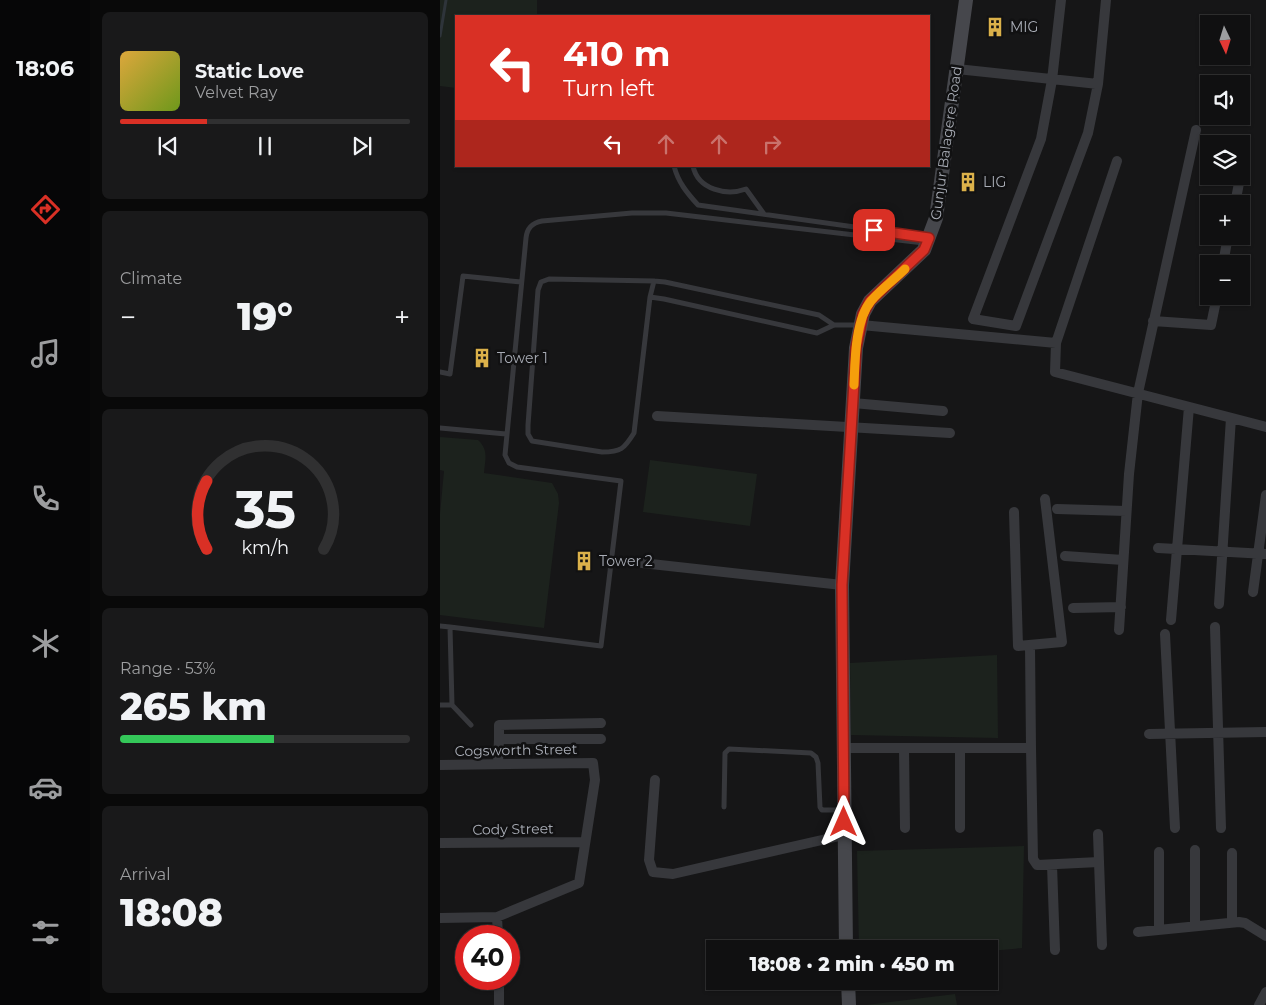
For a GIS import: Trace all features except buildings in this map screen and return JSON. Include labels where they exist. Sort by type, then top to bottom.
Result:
[{"type":"street","name":"Gunjur Balagere Road","points":[[846,940],[842,585],[856,348],[863,314],[870,301],[924,250],[936,218],[966,0]]},
{"type":"street","points":[[1061,0],[1052,80],[1041,139],[973,319],[1016,326],[1088,133],[1098,84],[1106,0]]},
{"type":"street","points":[[957,70],[1098,84]]},
{"type":"street","points":[[1119,630],[1126,511],[1138,393],[1196,130]]},
{"type":"street","points":[[1117,161],[1056,342],[1055,372],[1266,427]]},
{"type":"street","points":[[1153,321],[1211,325],[1214,305]]},
{"type":"street","points":[[861,325],[1056,342]]},
{"type":"street","points":[[852,403],[943,411]]},
{"type":"street","points":[[1171,620],[1189,407]]},
{"type":"street","points":[[657,416],[950,433]]},
{"type":"street","points":[[1219,604],[1232,418]]},
{"type":"street","points":[[1253,592],[1262,554],[1266,495]]},
{"type":"street","points":[[1014,512],[1018,646],[1062,642],[1045,498]]},
{"type":"street","points":[[1057,508],[1126,511]]},
{"type":"street","points":[[1158,548],[1262,554]]},
{"type":"street","points":[[1065,556],[1124,560]]},
{"type":"street","points":[[642,564],[842,585]]},
{"type":"street","points":[[1073,608],[1121,607]]},
{"type":"street","points":[[1216,627],[1221,828]]},
{"type":"street","points":[[1165,634],[1175,828]]},
{"type":"street","points":[[1030,646],[1033,859],[1037,865],[1099,862]]},
{"type":"street","points":[[498,764],[499,725],[601,723]]},
{"type":"street","points":[[1149,734],[1266,732]]},
{"type":"street","points":[[499,739],[601,739]]},
{"type":"street","points":[[844,748],[1031,748]]},
{"type":"street","points":[[904,748],[905,828]]},
{"type":"street","points":[[960,748],[960,828]]},
{"type":"street","name":"Cogsworth Street","points":[[440,765],[593,763],[595,780],[586,842]]},
{"type":"street","points":[[655,780],[649,860],[653,872],[673,874],[844,835]]},
{"type":"street","points":[[1098,834],[1102,945]]},
{"type":"street","points":[[440,918],[497,917],[579,883],[586,842]]},
{"type":"street","name":"Cody Street","points":[[440,843],[586,842]]},
{"type":"street","points":[[1195,850],[1196,926]]},
{"type":"street","points":[[1159,852],[1160,930]]},
{"type":"street","points":[[1232,853],[1232,923]]},
{"type":"street","points":[[1052,865],[1055,950]]},
{"type":"street","points":[[497,917],[497,925]]},
{"type":"street","points":[[1138,932],[1245,923],[1266,936]]},
{"type":"street","points":[[499,990],[499,1005]]},
{"type":"street","points":[[848,990],[849,1005]]},
{"type":"street","points":[[1260,1005],[1266,992]]},
{"type":"lane","points":[[674,167],[677,178],[686,193],[698,205],[928,240]]},
{"type":"lane","points":[[693,167],[694,171],[704,183],[715,190],[737,192],[746,189],[764,214]]},
{"type":"lane","points":[[440,626],[601,646],[621,481],[513,466],[506,460],[505,455],[521,282],[528,229],[538,222],[551,220],[632,213],[666,213],[928,240]]},
{"type":"lane","points":[[440,372],[450,374],[464,276],[521,282]]},
{"type":"lane","points":[[654,281],[650,297],[634,433],[628,444],[622,450],[602,452],[532,441],[528,434],[528,426],[538,290],[541,282],[549,279],[654,281],[819,315],[834,325]]},
{"type":"lane","points":[[650,297],[817,333],[834,325],[861,325]]},
{"type":"lane","points":[[440,428],[506,434]]},
{"type":"lane","points":[[450,627],[452,705],[471,725]]},
{"type":"lane","points":[[440,705],[452,705]]},
{"type":"lane","points":[[724,807],[726,753],[729,749],[811,753],[816,757],[818,763],[820,807],[822,810],[844,810]]},
{"type":"shaded area","points":[[440,0],[537,0],[537,15],[455,15],[455,88],[440,86]]},
{"type":"shaded area","points":[[440,437],[478,440],[485,451],[484,473],[552,483],[558,494],[559,503],[544,628],[440,615],[440,514],[444,471],[440,470]]},
{"type":"shaded area","points":[[650,460],[757,474],[750,526],[643,512]]},
{"type":"shaded area","points":[[997,655],[998,738],[851,735],[850,663]]},
{"type":"shaded area","points":[[1024,846],[1022,948],[998,950],[998,940],[859,940],[857,851]]},
{"type":"shaded area","points":[[955,994],[957,1005],[866,1005]]},
{"type":"waterway","points":[[440,36],[446,0]]},
{"type":"slow traffic","points":[[854,385],[856,348],[863,314],[870,301],[905,269]]},
{"type":"place","name":"MIG","points":[[995,27]]},
{"type":"place","name":"LIG","points":[[968,182]]},
{"type":"place","name":"Tower 1","points":[[482,358]]},
{"type":"place","name":"Tower 2","points":[[584,561]]},
{"type":"route","points":[[844,822],[842,585],[856,348],[863,314],[870,301],[924,250],[929,238],[874,230]]}]
